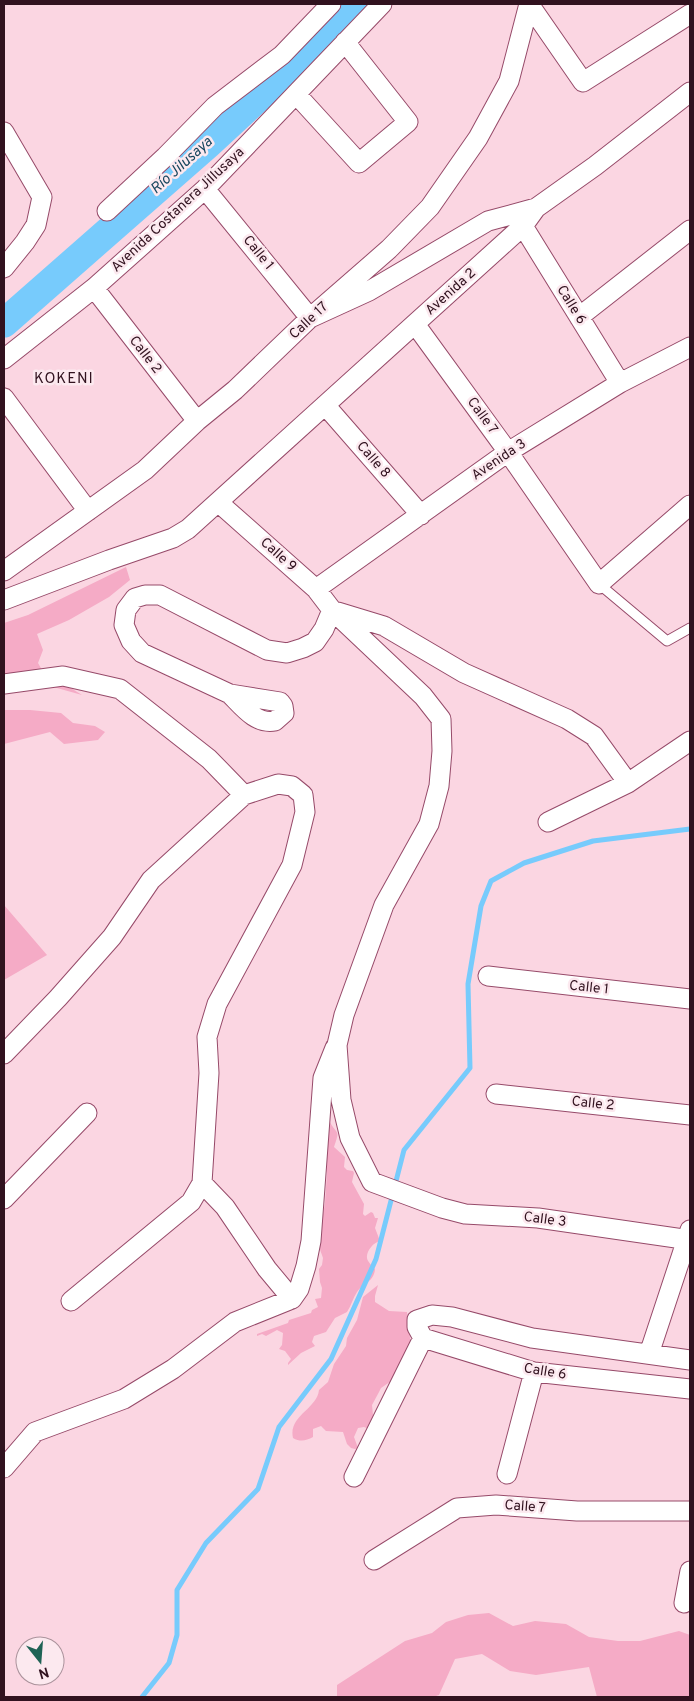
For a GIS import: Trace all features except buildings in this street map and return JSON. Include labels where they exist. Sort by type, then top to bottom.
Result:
[{"type":"street","points":[[107,211],[215,106],[282,56],[331,4]]},
{"type":"street","name":"Avenida Costanera Jillusaya","points":[[4,359],[94,288],[205,189],[382,4]]},
{"type":"street","points":[[529,4],[583,82],[690,14]]},
{"type":"street","name":"Calle 17","points":[[4,570],[145,470],[197,421],[235,390],[310,318],[389,249],[436,199],[478,138],[509,81],[529,4]]},
{"type":"street","points":[[296,94],[359,164],[408,122],[345,42]]},
{"type":"street","name":"Avenida 2","points":[[4,600],[173,538],[188,530],[523,226],[536,208],[690,92]]},
{"type":"street","points":[[4,132],[42,197],[36,225],[4,268]]},
{"type":"street","name":"Calle 1","points":[[205,189],[310,318]]},
{"type":"street","points":[[310,318],[369,291],[488,221],[536,208]]},
{"type":"street","name":"Calle 6","points":[[523,226],[620,383]]},
{"type":"street","points":[[578,316],[690,230]]},
{"type":"street","name":"Calle 2","points":[[94,288],[197,421]]},
{"type":"street","name":"Calle 7","points":[[415,324],[508,452],[599,584]]},
{"type":"street","name":"Avenida 3","points":[[316,589],[508,452],[620,383],[690,347]]},
{"type":"street","points":[[4,398],[88,511]]},
{"type":"street","name":"Calle 8","points":[[325,405],[421,515]]},
{"type":"street","name":"Calle 9","points":[[219,503],[316,589],[332,610],[423,696],[441,720],[442,751],[439,786],[429,824],[384,905],[323,1078],[311,1241],[304,1274],[299,1289],[292,1300]]},
{"type":"street","points":[[599,584],[690,505]]},
{"type":"street","points":[[230,694],[142,653],[131,641],[124,625],[126,610],[135,598],[145,595],[160,596],[267,650],[287,653],[315,642],[324,629],[332,610],[384,626],[464,673],[567,719],[594,736],[628,784]]},
{"type":"street","points":[[4,684],[63,676],[120,689],[210,759],[244,795]]},
{"type":"street","points":[[548,822],[628,784],[690,741]]},
{"type":"street","points":[[4,1054],[58,998],[112,937],[151,880],[244,795],[278,784],[292,786],[303,794],[305,812],[292,865],[217,1004],[207,1037],[209,1073],[202,1183],[191,1202],[71,1301]]},
{"type":"street","name":"Calle 1","points":[[488,976],[690,999]]},
{"type":"street","name":"Calle 3","points":[[336,1044],[341,1100],[350,1138],[372,1182],[442,1208],[464,1214],[538,1218],[689,1236]]},
{"type":"street","name":"Calle 2","points":[[496,1094],[690,1115]]},
{"type":"street","points":[[4,1199],[87,1113]]},
{"type":"street","points":[[4,1468],[35,1432],[124,1400],[173,1369],[235,1322],[292,1300],[267,1269],[225,1207],[202,1183]]},
{"type":"street","points":[[649,1354],[689,1236]]},
{"type":"street","points":[[354,1477],[420,1329],[432,1315],[452,1317],[532,1338],[690,1360]]},
{"type":"street","name":"Calle 6","points":[[420,1329],[534,1372],[690,1389]]},
{"type":"street","points":[[506,1474],[534,1372]]},
{"type":"street","name":"Calle 7","points":[[374,1560],[457,1508],[496,1505],[577,1511],[690,1511]]},
{"type":"street","points":[[684,1603],[690,1571]]},
{"type":"lane","points":[[599,584],[667,642],[690,628]]},
{"type":"shaded area","points":[[126,567],[130,580],[109,597],[69,620],[37,634],[43,650],[38,663],[42,670],[82,695],[39,683],[23,690],[4,693],[4,623],[28,615]]},
{"type":"shaded area","points":[[4,710],[61,713],[73,723],[95,726],[105,732],[98,740],[64,744],[50,732],[4,744]]},
{"type":"shaded area","points":[[4,905],[47,955],[4,980]]},
{"type":"shaded area","points":[[329,1120],[337,1132],[334,1147],[345,1157],[344,1167],[354,1173],[352,1182],[364,1204],[363,1214],[365,1216],[371,1212],[375,1218],[378,1218],[375,1228],[380,1241],[371,1247],[367,1255],[368,1261],[375,1269],[373,1277],[359,1289],[347,1312],[335,1318],[326,1332],[314,1336],[312,1342],[315,1346],[301,1353],[288,1365],[291,1359],[285,1351],[279,1349],[282,1345],[283,1333],[277,1330],[266,1336],[262,1334],[257,1336],[257,1334],[311,1313],[312,1310],[318,1307],[315,1299],[321,1298],[322,1288],[319,1269],[323,1258],[318,1244],[325,1203],[327,1173],[325,1159]]},
{"type":"shaded area","points":[[378,1285],[375,1302],[389,1311],[407,1312],[412,1347],[397,1377],[381,1388],[372,1405],[374,1425],[369,1429],[364,1427],[358,1428],[354,1437],[358,1448],[355,1449],[347,1444],[343,1432],[326,1431],[321,1426],[313,1429],[313,1437],[305,1440],[293,1438],[295,1424],[317,1397],[319,1390],[328,1382],[334,1364],[346,1346],[347,1338],[357,1320],[363,1297]]},
{"type":"shaded area","points":[[489,1613],[513,1626],[535,1621],[566,1624],[589,1637],[618,1641],[640,1641],[679,1631],[690,1635],[690,1697],[597,1697],[589,1667],[536,1675],[510,1671],[482,1654],[455,1659],[439,1695],[433,1697],[337,1697],[337,1685],[405,1641],[432,1633],[446,1622],[468,1615]]},
{"type":"waterway","name":"Río Jilusaya","points":[[4,323],[208,144],[285,73],[354,4]]},
{"type":"waterway","points":[[142,1697],[169,1663],[177,1635],[177,1590],[206,1543],[258,1489],[279,1427],[331,1359],[376,1259],[404,1150],[470,1068],[468,984],[481,906],[491,881],[524,863],[593,841],[690,829]]},
{"type":"district","name":"KOKENI","points":[[64,379]]}]
